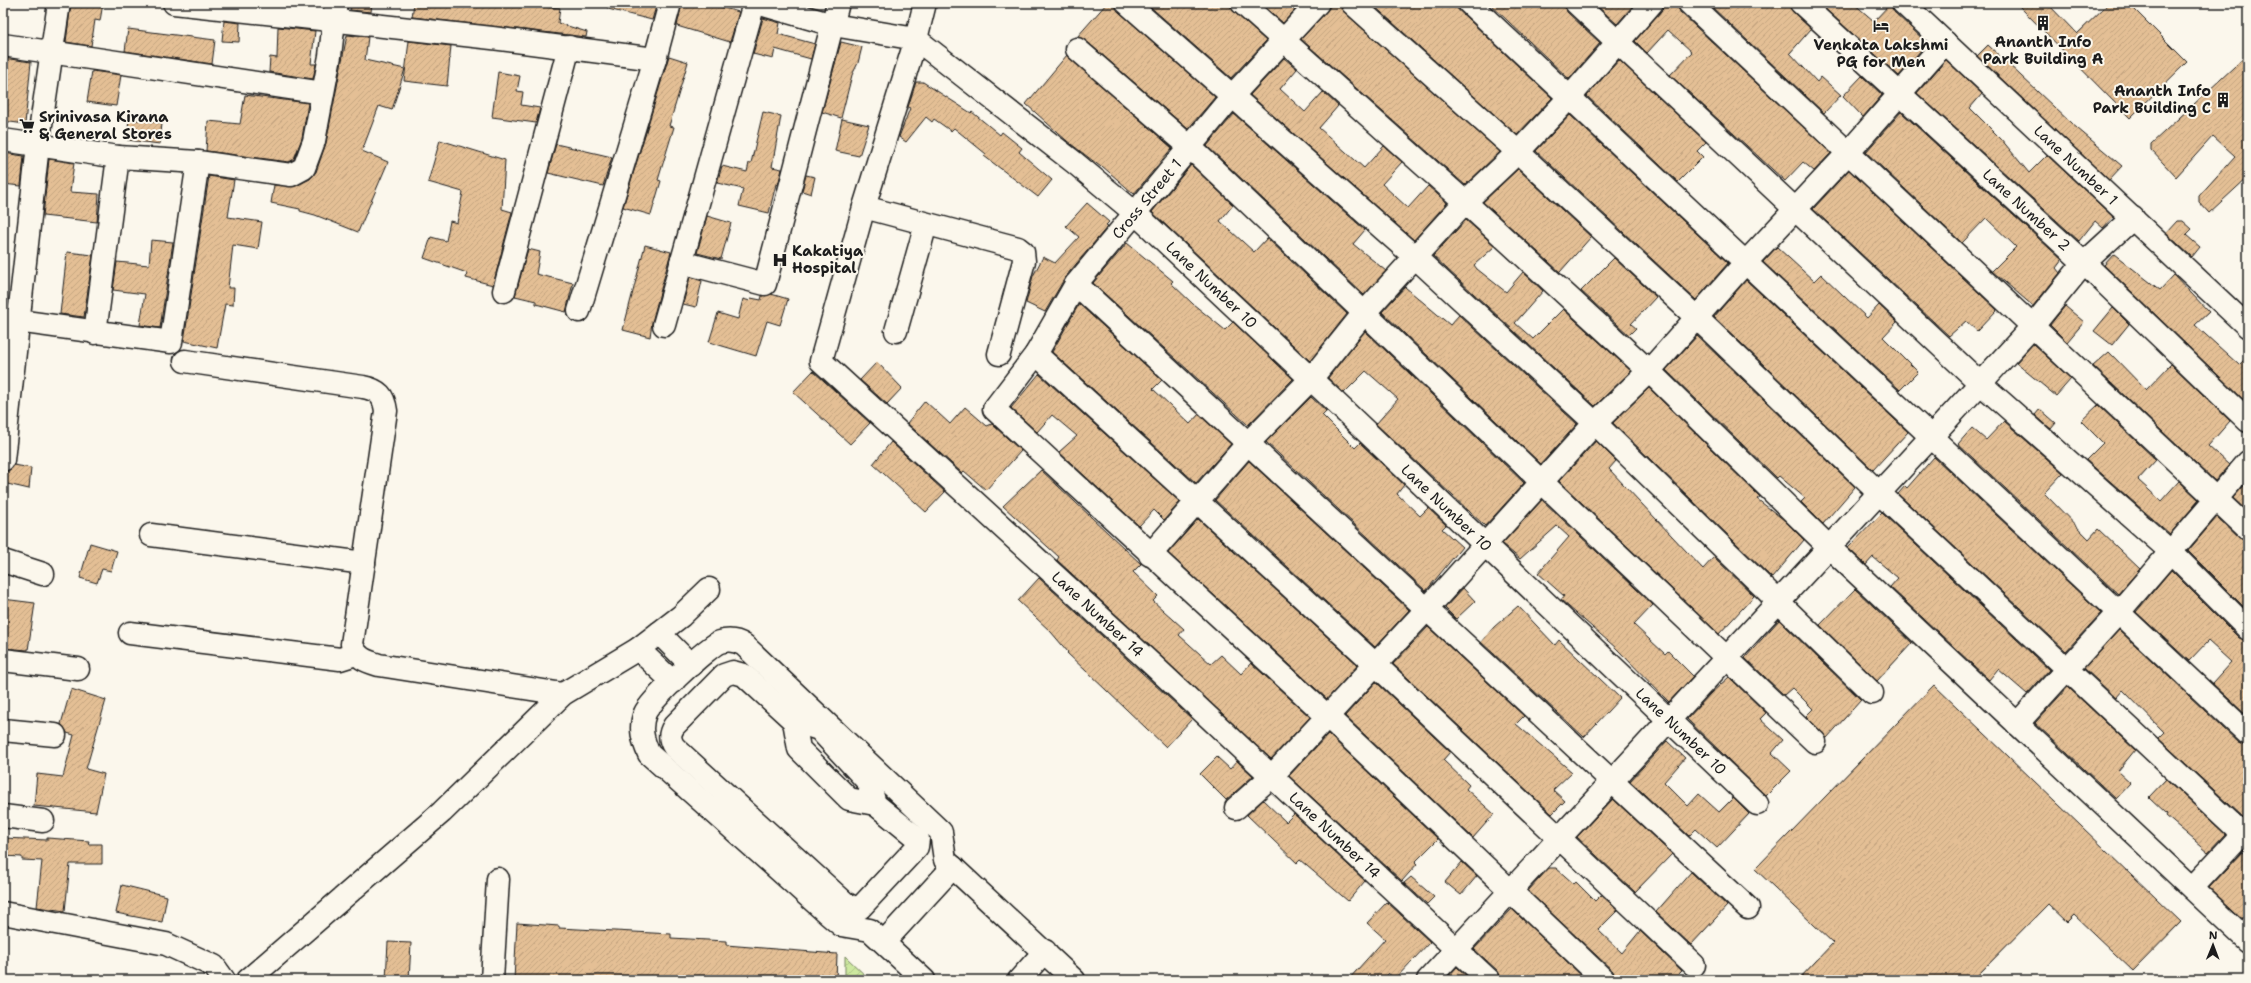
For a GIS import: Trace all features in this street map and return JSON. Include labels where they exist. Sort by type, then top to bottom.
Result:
[{"type":"street","points":[[3,459],[11,321],[59,3]]},
{"type":"street","points":[[174,3],[336,12],[655,59]]},
{"type":"street","points":[[579,312],[655,59],[670,3]]},
{"type":"street","points":[[664,325],[756,3],[833,25],[916,39]]},
{"type":"street","points":[[681,262],[765,284],[838,3]]},
{"type":"street","points":[[925,3],[916,39],[864,207],[1018,248],[1023,252],[1024,261],[999,354]]},
{"type":"street","points":[[1127,3],[1416,258],[1595,423],[1777,603],[1872,693]]},
{"type":"street","points":[[1242,3],[1466,202],[1649,371],[1829,547],[2248,941]]},
{"type":"street","name":"Cross Street 1","points":[[1150,555],[994,409],[1036,354],[1076,284],[1233,95],[1318,3]]},
{"type":"street","points":[[1352,3],[1518,152],[1696,318],[1879,493],[2246,834],[2192,888]]},
{"type":"street","points":[[1469,3],[2248,734]]},
{"type":"street","points":[[1576,3],[1980,383],[2170,551],[2248,629]]},
{"type":"street","points":[[1604,980],[1327,716],[1150,555],[1199,501],[1249,442],[1311,379],[1364,313],[1466,202],[1518,152],[1569,98],[1652,3]]},
{"type":"street","points":[[1689,3],[2248,529]]},
{"type":"street","name":"Lane Number 2","points":[[1801,3],[1898,94],[2084,263],[2248,421]]},
{"type":"street","name":"Lane Number 1","points":[[1903,3],[2248,327]]},
{"type":"street","points":[[3,140],[118,156],[198,162],[291,175],[300,172],[304,168],[314,141],[336,12]]},
{"type":"street","name":"Lane Number 10","points":[[916,39],[1076,163],[1135,213],[1757,804]]},
{"type":"street","points":[[1236,808],[1272,776],[1426,610],[1595,423],[1649,371],[1745,263],[1848,153],[1898,94],[1946,42]]},
{"type":"street","points":[[3,45],[52,51],[323,93]]},
{"type":"street","points":[[504,291],[569,47]]},
{"type":"street","points":[[1077,50],[1190,147],[1815,742]]},
{"type":"street","points":[[95,333],[118,156]]},
{"type":"street","points":[[11,321],[170,342],[198,162]]},
{"type":"street","name":"Lane Number 14","points":[[864,207],[821,361],[1272,776],[1489,980]]},
{"type":"street","points":[[1428,980],[2032,327],[2084,263],[2133,218]]},
{"type":"street","points":[[896,331],[926,224]]},
{"type":"street","points":[[1076,284],[1249,442],[1426,610],[1748,908]]},
{"type":"street","points":[[1036,354],[1376,664],[1559,839],[1694,965]]},
{"type":"street","points":[[185,361],[363,387],[379,392],[385,402],[386,412],[352,644],[356,654],[366,661],[379,665],[563,694]]},
{"type":"street","points":[[2017,724],[2118,613],[2248,462]]},
{"type":"street","points":[[150,534],[364,563]]},
{"type":"street","points":[[3,561],[43,574]]},
{"type":"street","points":[[248,980],[442,812],[563,694],[638,650],[682,616],[709,589]]},
{"type":"street","points":[[659,633],[691,665]]},
{"type":"street","points":[[130,634],[340,659],[356,654]]},
{"type":"street","points":[[794,721],[799,749],[849,799],[875,804],[918,839],[917,847],[860,908],[856,909],[845,903],[738,820],[649,754],[642,738],[645,712],[673,682],[691,665],[720,642],[737,641],[842,746],[941,832],[945,860],[1045,951],[1074,980]]},
{"type":"street","points":[[638,650],[673,682]]},
{"type":"street","points":[[3,660],[78,669]]},
{"type":"street","points":[[875,804],[869,783],[842,746],[819,729],[794,721],[744,675],[733,672],[724,675],[671,731],[669,736],[674,747],[738,820],[841,925],[870,930],[924,980]]},
{"type":"street","points":[[3,730],[55,735]]},
{"type":"street","points":[[3,816],[43,821]]},
{"type":"street","points":[[884,942],[953,867]]},
{"type":"street","points":[[492,980],[498,879]]},
{"type":"street","points":[[3,913],[166,944],[214,966],[224,980]]},
{"type":"street","points":[[1019,980],[1045,951]]},
{"type":"green space","points":[[845,956],[870,980],[845,980]]},
{"type":"building","points":[[71,3],[103,3],[100,21],[95,20],[91,46],[66,42]]},
{"type":"building","points":[[351,3],[372,3],[371,12],[350,10]]},
{"type":"building","points":[[414,3],[547,3],[547,7],[560,8],[558,23],[587,32],[586,37],[412,17]]},
{"type":"building","points":[[609,3],[657,3],[652,20],[608,9]]},
{"type":"building","points":[[682,3],[705,3],[739,12],[730,42],[677,26]]},
{"type":"building","points":[[1107,3],[1115,3],[1119,12],[1215,97],[1188,129],[1085,40],[1077,37]]},
{"type":"building","points":[[1146,3],[1230,3],[1234,12],[1266,41],[1231,78]]},
{"type":"building","points":[[1261,3],[1301,3],[1283,23]]},
{"type":"building","points":[[1330,3],[1340,3],[1344,12],[1500,152],[1465,185],[1301,39],[1327,11]]},
{"type":"building","points":[[1371,3],[1451,3],[1552,98],[1517,135]]},
{"type":"building","points":[[1489,3],[1564,3],[1567,12],[1600,43],[1569,79]]},
{"type":"building","points":[[1594,3],[1628,3],[1632,7],[1617,24]]},
{"type":"building","points":[[1664,3],[1677,3],[1680,12],[1831,153],[1814,171],[1803,162],[1785,181],[1670,75],[1692,52],[1668,30],[1647,53],[1635,41],[1661,11]]},
{"type":"building","points":[[1716,3],[1789,3],[1793,12],[1811,29],[1790,53],[1817,82],[1821,77],[1841,95],[1824,113],[1712,7]]},
{"type":"building","points":[[1819,3],[1853,3],[1874,21],[1891,3],[1894,12],[1927,43],[1899,76]]},
{"type":"building","points":[[2016,3],[2047,3],[2077,34],[2109,3],[2128,3],[2187,62],[2130,118]]},
{"type":"building","points":[[763,18],[780,23],[778,34],[815,44],[811,59],[775,49],[773,59],[753,54]]},
{"type":"building","points":[[224,21],[240,23],[239,42],[222,41]]},
{"type":"building","points":[[278,27],[315,31],[311,64],[316,64],[313,79],[269,72],[270,57],[277,58]]},
{"type":"building","points":[[128,29],[215,40],[212,64],[125,51]]},
{"type":"building","points":[[347,35],[368,37],[365,60],[405,69],[392,110],[379,106],[362,151],[388,162],[358,232],[315,215],[300,211],[300,209],[271,203],[274,185],[296,186],[310,179],[316,172],[326,143]]},
{"type":"building","points":[[409,41],[451,46],[447,86],[404,81]]},
{"type":"building","points":[[841,42],[862,47],[858,63],[852,75],[841,118],[822,112]]},
{"type":"building","points":[[1988,45],[2071,123],[2122,166],[2109,180],[1977,56]]},
{"type":"building","name":"Ananth Info Park Building C","points":[[2248,54],[2248,177],[2209,213],[2199,202],[2199,196],[2235,156],[2213,136],[2176,177],[2151,150],[2151,144]]},
{"type":"building","points":[[1067,55],[1172,148],[1134,194],[1102,166],[1101,167],[1067,141],[1026,104]]},
{"type":"building","points":[[669,56],[688,62],[669,126],[674,127],[658,180],[661,181],[651,215],[623,207]]},
{"type":"building","points":[[3,58],[31,62],[25,124],[3,121]]},
{"type":"building","points":[[1284,58],[1297,69],[1280,89],[1305,112],[1323,92],[1338,106],[1319,128],[1364,168],[1384,146],[1402,162],[1382,184],[1408,208],[1428,186],[1447,203],[1414,240],[1250,95]]},
{"type":"building","points":[[1619,60],[1706,142],[1697,151],[1703,157],[1678,182],[1587,96]]},
{"type":"building","points":[[1946,60],[1982,94],[1970,108],[2001,139],[2029,173],[2047,155],[2113,217],[2103,228],[2095,221],[2079,241],[1917,93]]},
{"type":"building","points":[[92,71],[121,75],[116,106],[87,102]]},
{"type":"building","points":[[498,72],[520,76],[517,91],[523,92],[521,105],[540,108],[536,123],[492,117]]},
{"type":"building","points":[[1862,76],[1882,95],[1863,117],[1843,96]]},
{"type":"building","points":[[916,82],[923,82],[971,113],[972,112],[1000,135],[1002,132],[1022,148],[1019,152],[1052,180],[1038,197],[984,156],[986,154],[954,128],[951,131],[934,119],[932,122],[926,117],[906,142],[899,137],[910,108],[908,107]]},
{"type":"building","points":[[245,95],[308,103],[302,138],[294,159],[289,162],[206,151],[208,121],[240,124]]},
{"type":"building","points":[[763,112],[781,116],[772,167],[782,169],[778,185],[776,184],[769,213],[739,206],[743,189],[717,183],[722,166],[747,172],[749,163],[751,163]]},
{"type":"building","points":[[1901,112],[2062,260],[2056,268],[2060,273],[2033,306],[1992,271],[2016,247],[1986,218],[1962,243],[1866,152]]},
{"type":"building","points":[[1234,114],[1365,230],[1353,244],[1386,271],[1364,295],[1207,146]]},
{"type":"building","points":[[1570,115],[1728,263],[1696,300],[1536,151]]},
{"type":"building","points":[[129,119],[162,123],[160,144],[127,140]]},
{"type":"building","points":[[842,119],[869,125],[859,156],[835,151]]},
{"type":"building","points":[[440,140],[505,160],[502,209],[512,212],[493,285],[466,278],[467,273],[424,258],[431,237],[446,241],[450,221],[457,223],[463,192],[428,182]]},
{"type":"building","points":[[556,144],[612,157],[603,186],[548,173]]},
{"type":"building","points":[[3,153],[24,156],[21,186],[3,184]]},
{"type":"building","points":[[49,159],[74,163],[70,192],[99,194],[97,222],[43,216]]},
{"type":"building","points":[[1191,165],[1233,205],[1220,221],[1254,252],[1267,238],[1347,314],[1310,361],[1152,212]]},
{"type":"building","points":[[1518,169],[1591,237],[1560,272],[1483,202]]},
{"type":"building","points":[[1849,170],[1997,310],[1977,331],[1966,321],[1949,336],[1813,209]]},
{"type":"building","points":[[806,175],[815,177],[811,194],[802,191]]},
{"type":"building","points":[[209,176],[234,180],[228,217],[262,222],[258,249],[233,245],[228,288],[234,288],[233,305],[225,304],[217,348],[184,341]]},
{"type":"building","points":[[1087,203],[1109,222],[1106,225],[1108,226],[1066,276],[1045,312],[1026,303],[1033,276],[1043,257],[1055,263],[1079,237],[1066,226]]},
{"type":"building","points":[[707,216],[731,223],[721,259],[697,253]]},
{"type":"building","points":[[1466,220],[1495,246],[1474,265],[1477,269],[1506,292],[1523,272],[1543,291],[1515,323],[1533,339],[1563,309],[1631,371],[1595,406],[1433,256]]},
{"type":"building","points":[[2177,221],[2183,221],[2192,229],[2186,235],[2200,247],[2192,257],[2166,233]]},
{"type":"building","points":[[151,240],[173,242],[160,328],[140,325],[145,294],[113,290],[117,262],[149,265]]},
{"type":"building","points":[[1127,243],[1173,281],[1171,283],[1193,304],[1225,330],[1233,322],[1293,379],[1248,425],[1093,283]]},
{"type":"building","points":[[645,245],[671,252],[652,322],[650,337],[623,330]]},
{"type":"building","points":[[1777,247],[1814,281],[1821,274],[1867,318],[1879,305],[1897,322],[1883,337],[1918,372],[1900,390],[1763,262]]},
{"type":"building","points":[[528,249],[540,252],[536,274],[573,283],[566,312],[536,304],[536,301],[515,296]]},
{"type":"building","points":[[67,252],[93,255],[84,317],[60,314]]},
{"type":"building","points":[[2114,254],[2160,290],[2174,275],[2209,312],[2195,325],[2239,365],[2248,356],[2247,403],[2104,265]]},
{"type":"building","points":[[1614,258],[1656,297],[1631,324],[1636,328],[1629,335],[1581,291]]},
{"type":"building","points":[[690,277],[702,281],[696,307],[683,304]]},
{"type":"building","points":[[1746,280],[1908,432],[1873,470],[1714,317]]},
{"type":"building","points":[[1405,287],[1450,325],[1459,315],[1577,424],[1541,464],[1382,312]]},
{"type":"building","points":[[771,294],[788,299],[780,325],[767,321],[756,356],[709,342],[718,313],[738,319],[743,299],[750,301],[751,298],[761,300],[762,296]]},
{"type":"building","points":[[1079,304],[1162,380],[1153,389],[1190,424],[1199,414],[1231,444],[1196,483],[1052,352]]},
{"type":"building","points":[[2065,306],[2084,322],[2067,342],[2050,325]]},
{"type":"building","points":[[2113,308],[2129,324],[2112,345],[2094,331]]},
{"type":"building","points":[[1365,331],[1524,483],[1485,526],[1376,424],[1398,399],[1366,371],[1344,393],[1328,378]]},
{"type":"building","points":[[1697,336],[1855,487],[1823,524],[1801,502],[1805,498],[1779,476],[1777,478],[1666,370]]},
{"type":"building","points":[[2033,344],[2071,379],[2056,396],[2016,363]]},
{"type":"building","points":[[2109,352],[2146,390],[2171,364],[2230,421],[2208,446],[2229,465],[2215,481],[2093,366]]},
{"type":"building","points":[[877,362],[902,388],[887,404],[860,380]]},
{"type":"building","points":[[813,371],[870,423],[850,444],[793,392]]},
{"type":"building","points":[[1039,374],[1180,502],[1164,520],[1154,510],[1139,526],[1059,452],[1077,436],[1052,415],[1037,432],[1011,408]]},
{"type":"building","points":[[1649,388],[1760,497],[1757,499],[1784,520],[1804,540],[1772,578],[1613,423]]},
{"type":"building","points":[[1311,397],[1326,411],[1322,415],[1355,448],[1360,443],[1404,485],[1397,494],[1420,516],[1428,508],[1446,525],[1442,529],[1462,547],[1426,591],[1266,442]]},
{"type":"building","points":[[925,401],[950,424],[965,407],[987,426],[992,424],[1021,451],[986,490],[964,471],[962,473],[907,423]]},
{"type":"building","points":[[2098,405],[2156,460],[2138,480],[2161,501],[2179,481],[2199,500],[2170,534],[2086,460],[2103,443],[2081,421]]},
{"type":"building","points":[[2040,409],[2056,423],[2051,429],[2035,415]]},
{"type":"building","points":[[2004,421],[2063,473],[2044,493],[2089,539],[2098,529],[2140,569],[2118,594],[1958,444],[1972,428],[1986,440]]},
{"type":"building","points":[[1596,441],[1616,461],[1609,469],[1703,569],[1714,557],[1754,596],[1719,634],[1559,481]]},
{"type":"building","points":[[891,442],[945,492],[926,512],[873,464]]},
{"type":"building","points":[[1934,457],[2101,613],[2066,651],[1898,494],[1905,486],[1907,488]]},
{"type":"building","points":[[1249,461],[1409,610],[1375,647],[1215,500]]},
{"type":"building","points":[[14,465],[31,468],[29,489],[3,483],[6,472]]},
{"type":"building","points":[[1041,470],[1141,564],[1133,572],[1158,596],[1153,601],[1184,629],[1179,635],[1211,664],[1221,655],[1241,674],[1251,663],[1310,717],[1271,759],[1057,560],[1059,557],[1003,506]]},
{"type":"building","points":[[2248,481],[2248,512],[2233,498]]},
{"type":"building","points":[[1542,500],[1653,605],[1634,625],[1665,654],[1668,651],[1693,676],[1669,702],[1616,648],[1561,600],[1564,596],[1538,573],[1569,537],[1557,526],[1520,559],[1502,544]]},
{"type":"building","points":[[1882,513],[2049,670],[2027,694],[1998,669],[1989,680],[1890,587],[1898,578],[1873,557],[1866,565],[1848,548]]},
{"type":"building","points":[[2217,517],[2239,538],[2248,541],[2248,611],[2188,551]]},
{"type":"building","points":[[1198,519],[1358,665],[1327,699],[1168,553]]},
{"type":"building","points":[[90,543],[117,551],[111,571],[102,569],[97,583],[80,578]]},
{"type":"building","points":[[2171,570],[2239,638],[2248,641],[2248,717],[2212,683],[2231,662],[2208,641],[2189,661],[2136,612]]},
{"type":"building","points":[[1039,578],[1192,719],[1166,747],[1067,653],[1068,652],[1051,632],[1018,601]]},
{"type":"building","points":[[1463,588],[1475,601],[1456,619],[1445,608]]},
{"type":"building","points":[[1855,589],[1912,643],[1877,681],[1820,625]]},
{"type":"building","points":[[3,599],[35,603],[28,650],[3,648]]},
{"type":"building","points":[[1518,606],[1555,645],[1559,640],[1620,698],[1584,737],[1481,642],[1494,627]]},
{"type":"building","points":[[1779,620],[1861,700],[1827,738],[1806,716],[1813,709],[1792,688],[1784,695],[1745,658]]},
{"type":"building","points":[[1428,627],[1524,716],[1516,724],[1572,772],[1553,790],[1565,801],[1552,814],[1393,664]]},
{"type":"building","points":[[2119,630],[2239,743],[2248,746],[2247,816],[2243,817],[2158,738],[2164,732],[2123,690],[2116,698],[2084,668]]},
{"type":"building","points":[[1729,677],[1766,713],[1760,719],[1783,740],[1772,753],[1791,771],[1766,796],[1687,719],[1711,693]]},
{"type":"building","points":[[1376,682],[1450,752],[1443,760],[1469,785],[1466,789],[1494,814],[1473,838],[1345,716]]},
{"type":"building","points":[[1934,685],[2181,922],[2133,971],[2074,915],[2067,922],[2048,904],[1973,980],[1798,980],[1833,943],[1755,869]]},
{"type":"building","points":[[2068,687],[2135,750],[2118,771],[2131,783],[2116,799],[2035,723]]},
{"type":"building","points":[[71,689],[106,700],[86,769],[104,774],[96,812],[34,806],[37,774],[63,777],[74,735],[67,733],[61,724]]},
{"type":"building","points":[[1328,734],[1438,839],[1415,862],[1417,864],[1402,881],[1289,776]]},
{"type":"building","points":[[1667,741],[1685,758],[1664,782],[1688,806],[1699,794],[1719,812],[1733,798],[1749,814],[1717,848],[1696,829],[1689,836],[1630,781]]},
{"type":"building","points":[[1217,757],[1230,769],[1237,761],[1253,776],[1226,800],[1200,774]]},
{"type":"building","points":[[2166,779],[2225,834],[2208,852],[2166,816],[2167,814],[2149,797]]},
{"type":"building","points":[[1613,799],[1672,854],[1635,892],[1577,837]]},
{"type":"building","points":[[1263,800],[1286,822],[1294,814],[1365,881],[1348,901],[1300,860],[1297,863],[1247,815]]},
{"type":"building","points":[[3,838],[47,840],[47,838],[89,841],[88,844],[102,844],[102,864],[70,864],[65,911],[37,907],[42,861],[22,860],[22,857],[3,856]]},
{"type":"building","points":[[2243,852],[2248,856],[2248,924],[2209,888]]},
{"type":"building","points":[[1462,862],[1477,876],[1461,895],[1445,882]]},
{"type":"building","points":[[1549,868],[1556,868],[1574,884],[1576,882],[1595,901],[1601,895],[1618,910],[1598,930],[1622,953],[1640,931],[1682,971],[1673,980],[1616,980],[1613,971],[1528,891]]},
{"type":"building","points":[[1691,872],[1727,906],[1691,945],[1656,912]]},
{"type":"building","points":[[1411,877],[1434,897],[1427,904],[1404,883]]},
{"type":"building","points":[[122,885],[167,896],[162,922],[116,913]]},
{"type":"building","points":[[1387,902],[1430,942],[1395,979],[1388,973],[1382,980],[1348,980],[1385,939],[1367,923]]},
{"type":"building","points":[[1512,909],[1586,980],[1501,980],[1498,971],[1474,949]]},
{"type":"building","points":[[517,923],[559,926],[559,928],[671,934],[671,938],[726,941],[726,945],[837,954],[836,980],[514,980]]},
{"type":"building","points":[[388,942],[411,943],[409,980],[386,980]]},
{"type":"building","points":[[1457,967],[1471,980],[1445,980]]},
{"type":"place","name":"Ananth Info Park Building A","points":[[2043,23]]},
{"type":"place","name":"Venkata Lakshmi PG for Men","points":[[1881,26]]},
{"type":"place","name":"Ananth Info Park Building C","points":[[2223,100]]},
{"type":"place","name":"Srinivasa Kirana & General Stores","points":[[27,126]]},
{"type":"place","name":"Kakatiya Hospital","points":[[780,260]]}]
